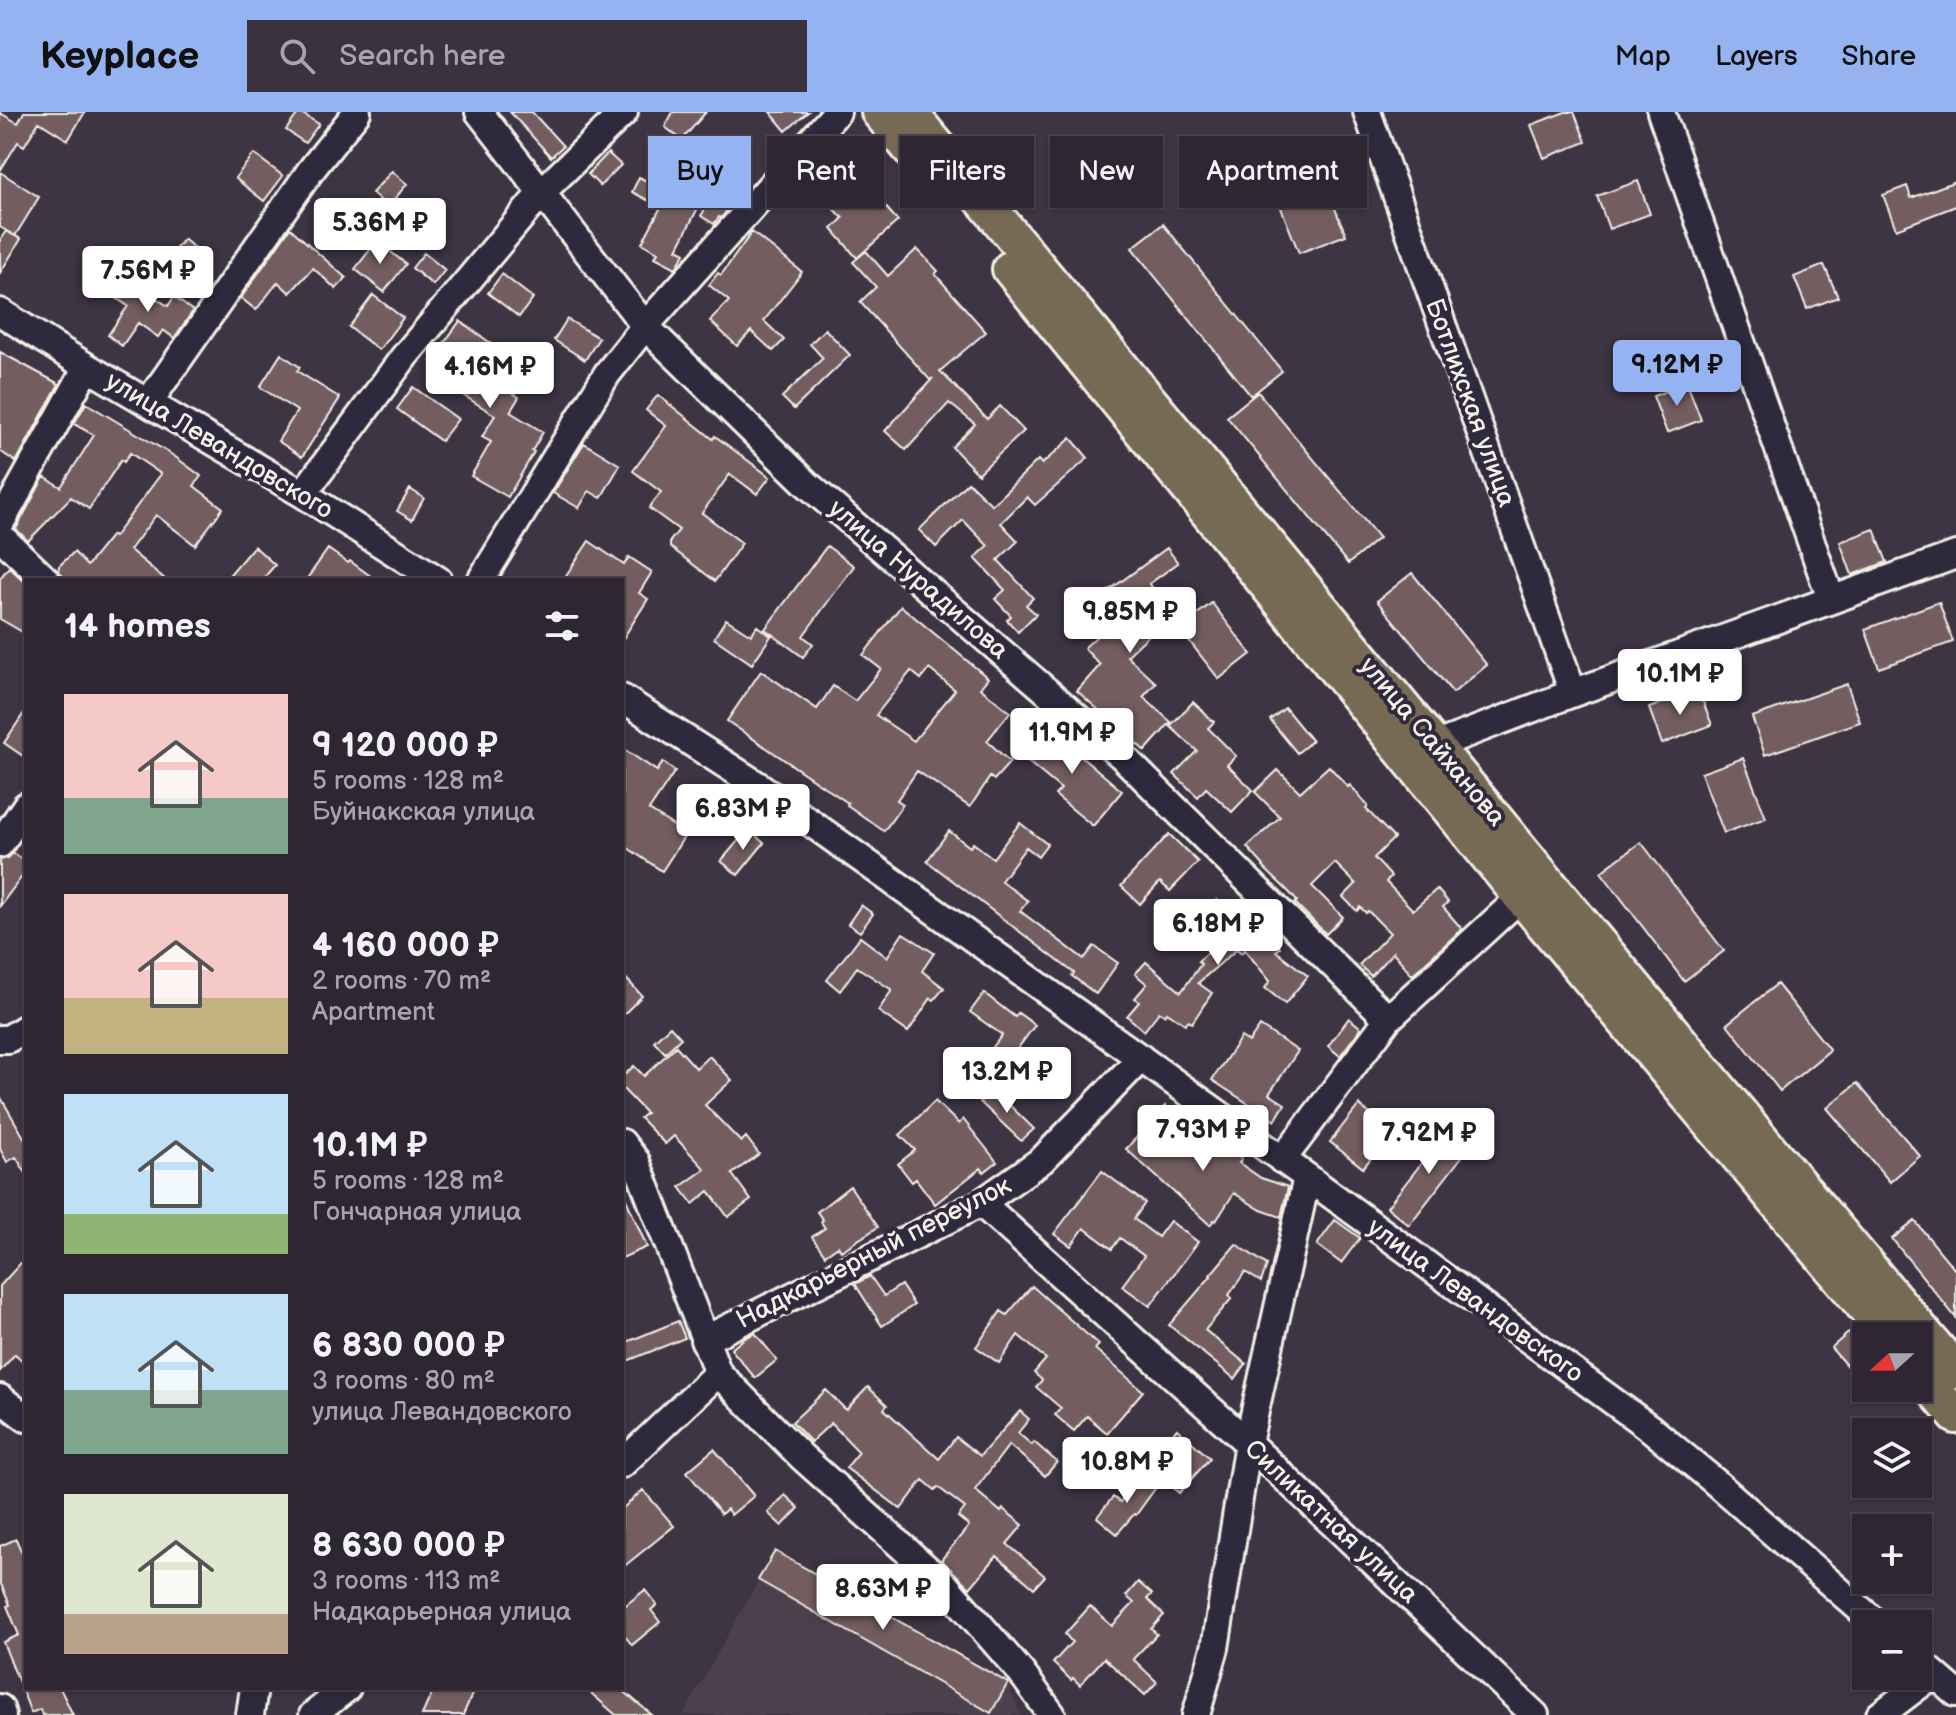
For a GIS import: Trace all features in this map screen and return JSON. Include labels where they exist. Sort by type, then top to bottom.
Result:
[{"type":"main road","name":"улица Сайханова","points":[[879,112],[1423,755],[1956,1371]]},
{"type":"main road","name":"улица Сайханова","points":[[909,112],[1114,356],[1423,755],[1521,897],[1877,1322]]},
{"type":"main road","points":[[1932,1388],[1956,1416]]},
{"type":"street","points":[[148,403],[311,170],[357,112]]},
{"type":"street","name":"улица Нурадилова","points":[[479,112],[645,326],[807,484],[1123,757],[1388,1019]]},
{"type":"street","points":[[303,494],[404,357],[542,192],[624,112]]},
{"type":"street","points":[[482,578],[607,374],[645,326],[837,112]]},
{"type":"street","name":"Ботлихская улица","points":[[1367,112],[1573,693]]},
{"type":"street","points":[[1661,112],[1831,599]]},
{"type":"street","name":"улица Левандовского","points":[[0,312],[303,494],[435,578]]},
{"type":"street","points":[[0,524],[87,367]]},
{"type":"street","points":[[0,536],[44,578]]},
{"type":"street","points":[[1423,755],[1573,693],[1956,555]]},
{"type":"street","name":"улица Левандовского","points":[[624,699],[762,788],[1307,1177],[1651,1429],[1861,1610]]},
{"type":"street","points":[[0,844],[24,809]]},
{"type":"street","points":[[1282,1160],[1388,1019],[1521,897]]},
{"type":"street","points":[[0,1039],[8,1039],[24,1029]]},
{"type":"street","name":"Надкарьерный переулок","points":[[704,1340],[981,1203],[1042,1160],[1141,1058]]},
{"type":"street","points":[[624,1146],[636,1161],[718,1373],[802,1457],[945,1585],[1020,1671],[1052,1715]]},
{"type":"street","points":[[1196,1715],[1215,1648],[1248,1443],[1307,1177]]},
{"type":"street","name":"Силикатная улица","points":[[981,1203],[1248,1443],[1535,1715]]},
{"type":"street","points":[[624,1462],[718,1373]]},
{"type":"street","points":[[0,1398],[24,1416]]},
{"type":"street","points":[[1932,1672],[1956,1693]]},
{"type":"street","points":[[250,1715],[254,1690]]},
{"type":"street","points":[[313,1715],[344,1690]]},
{"type":"street","points":[[1880,1715],[1904,1690]]},
{"type":"street","points":[[0,1708],[2,1715]]},
{"type":"shaded area","points":[[775,1551],[1008,1683],[1021,1715],[683,1715]]},
{"type":"building","points":[[24,112],[85,112],[68,140],[39,122],[24,146],[18,142],[0,171],[0,113],[18,123]]},
{"type":"building","points":[[299,112],[319,124],[305,143],[286,130]]},
{"type":"building","points":[[510,112],[532,112],[563,146],[551,157]]},
{"type":"building","points":[[673,112],[706,112],[685,136],[677,136],[665,127]]},
{"type":"building","points":[[770,112],[808,112],[786,131]]},
{"type":"building","points":[[1565,112],[1574,112],[1586,142],[1544,158],[1531,125]]},
{"type":"building","points":[[608,153],[621,165],[600,186],[588,174]]},
{"type":"building","points":[[254,154],[283,176],[264,201],[235,178]]},
{"type":"building","points":[[392,171],[407,184],[388,207],[372,193]]},
{"type":"building","points":[[0,172],[39,197],[15,236],[0,227]]},
{"type":"building","points":[[639,177],[648,182],[648,200],[632,192]]},
{"type":"building","points":[[1638,181],[1650,214],[1609,229],[1597,196]]},
{"type":"building","points":[[1956,181],[1956,206],[1896,229],[1883,195],[1907,186],[1911,198]]},
{"type":"building","points":[[884,205],[898,221],[857,258],[832,229],[843,218],[832,208],[884,208]]},
{"type":"building","points":[[660,208],[698,208],[677,249],[685,253],[676,268],[655,257],[658,252],[642,243]]},
{"type":"building","points":[[706,208],[728,208],[714,224],[701,216]]},
{"type":"building","points":[[1281,208],[1335,208],[1346,235],[1299,253]]},
{"type":"building","points":[[1163,224],[1282,371],[1251,396],[1132,248]]},
{"type":"building","points":[[290,228],[346,278],[336,289],[313,268],[290,293],[278,282],[256,310],[241,298]]},
{"type":"building","points":[[6,231],[21,239],[0,273],[0,240]]},
{"type":"building","points":[[752,232],[802,272],[764,321],[784,340],[773,351],[751,331],[737,346],[710,321],[729,301],[709,285],[718,273],[721,275]]},
{"type":"building","points":[[184,239],[208,260],[191,280],[167,259]]},
{"type":"building","points":[[377,241],[406,264],[384,292],[355,269]]},
{"type":"building","points":[[917,249],[986,332],[940,371],[987,419],[1000,406],[1024,431],[978,474],[952,447],[975,424],[949,403],[906,450],[885,431],[933,378],[930,380],[860,302],[876,287],[853,262],[866,251],[888,276]]},
{"type":"building","points":[[424,253],[445,270],[433,285],[412,268]]},
{"type":"building","points":[[1824,265],[1838,297],[1807,309],[1794,277]]},
{"type":"building","points":[[502,274],[533,298],[519,317],[488,293]]},
{"type":"building","points":[[129,280],[168,306],[174,297],[193,311],[174,338],[163,330],[158,337],[138,323],[122,346],[108,335],[128,306],[116,298]]},
{"type":"building","points":[[373,295],[403,318],[379,350],[349,327]]},
{"type":"building","points":[[567,319],[599,338],[585,360],[554,340]]},
{"type":"building","points":[[460,321],[496,347],[478,373],[519,397],[510,412],[543,432],[508,497],[471,476],[491,442],[482,437],[495,415],[461,394],[466,387],[431,361]]},
{"type":"building","points":[[825,329],[850,355],[794,409],[782,397],[823,358],[810,344]]},
{"type":"building","points":[[0,352],[59,384],[16,462],[0,451]]},
{"type":"building","points":[[281,354],[300,367],[297,371],[340,398],[302,457],[278,441],[297,411],[260,387]]},
{"type":"building","points":[[1687,383],[1701,420],[1667,433],[1653,396]]},
{"type":"building","points":[[413,387],[458,419],[441,441],[397,409]]},
{"type":"building","points":[[1258,392],[1379,538],[1348,564],[1227,417]]},
{"type":"building","points":[[658,395],[713,439],[715,436],[770,477],[757,494],[730,474],[702,513],[742,543],[715,581],[670,547],[670,541],[679,530],[649,508],[661,492],[633,471],[666,426],[646,410]]},
{"type":"building","points":[[86,403],[174,456],[201,476],[194,486],[223,508],[195,545],[156,515],[130,550],[164,578],[64,578],[59,571],[59,566],[74,552],[87,566],[112,535],[114,537],[161,474],[130,453],[124,462],[121,460],[89,509],[71,497],[28,541],[16,529],[44,477],[61,487],[94,435],[74,424]]},
{"type":"building","points":[[1071,438],[1088,458],[1035,505],[1027,497],[1001,523],[1018,541],[998,560],[1033,598],[1026,605],[1036,614],[1018,632],[1007,620],[1011,616],[995,599],[1005,590],[975,558],[988,546],[963,520],[936,547],[919,530],[968,482],[992,505],[1038,460],[1042,464]]},
{"type":"building","points":[[584,443],[620,465],[601,498],[589,491],[579,508],[553,493]]},
{"type":"building","points":[[410,489],[424,498],[412,520],[397,511]]},
{"type":"building","points":[[1874,529],[1887,562],[1852,575],[1840,542]]},
{"type":"building","points":[[589,541],[624,565],[629,557],[652,572],[639,593],[648,599],[624,637],[624,578],[564,578]]},
{"type":"building","points":[[254,546],[275,565],[264,578],[227,578]]},
{"type":"building","points":[[827,546],[854,566],[803,636],[813,644],[803,657],[765,629]]},
{"type":"building","points":[[1167,548],[1178,563],[1149,584],[1174,611],[1127,656],[1156,683],[1143,697],[1171,722],[1145,751],[1077,691],[1100,665],[1084,648],[1124,611],[1107,592]]},
{"type":"building","points":[[328,549],[373,578],[307,578]]},
{"type":"building","points":[[9,567],[24,581],[24,633],[0,619],[0,578]]},
{"type":"building","points":[[1412,573],[1487,665],[1453,693],[1377,601]]},
{"type":"building","points":[[1939,602],[1953,642],[1879,668],[1865,629]]},
{"type":"building","points":[[1212,603],[1251,654],[1219,679],[1179,628]]},
{"type":"building","points":[[901,606],[988,678],[980,688],[1010,712],[987,741],[1010,762],[994,780],[990,777],[970,807],[917,771],[897,800],[903,804],[884,831],[727,721],[761,671],[817,709],[833,686],[855,701],[881,669],[863,655]],"holes":[[[929,669],[955,690],[914,741],[876,715],[911,671],[921,679]]]},
{"type":"building","points":[[726,619],[751,635],[757,626],[771,636],[752,664],[714,638]]},
{"type":"building","points":[[1847,684],[1860,722],[1765,755],[1752,717]]},
{"type":"building","points":[[1698,689],[1712,725],[1662,744],[1649,708]]},
{"type":"building","points":[[1193,702],[1214,722],[1208,728],[1236,756],[1227,765],[1253,790],[1232,812],[1206,788],[1198,797],[1174,774],[1197,751],[1170,726]]},
{"type":"building","points":[[1285,708],[1312,741],[1297,753],[1270,720]]},
{"type":"building","points":[[24,713],[24,757],[4,743]]},
{"type":"building","points":[[1046,726],[1122,791],[1093,826],[1055,795],[1061,789],[1021,756]]},
{"type":"building","points":[[624,749],[657,771],[663,762],[675,771],[649,810],[686,834],[662,871],[624,845]]},
{"type":"building","points":[[1743,758],[1766,818],[1724,833],[1701,773]]},
{"type":"building","points":[[1329,766],[1348,787],[1350,785],[1368,806],[1366,809],[1394,838],[1374,858],[1391,876],[1386,882],[1413,910],[1437,889],[1448,902],[1443,907],[1462,929],[1412,975],[1393,952],[1371,976],[1359,965],[1390,933],[1368,911],[1366,913],[1360,907],[1357,911],[1343,897],[1356,884],[1335,863],[1312,886],[1343,917],[1326,934],[1247,847],[1280,817],[1255,792],[1278,770],[1300,792]]},
{"type":"building","points":[[1020,823],[1047,844],[1038,856],[1026,847],[1001,881],[1028,901],[1020,911],[1084,959],[1094,946],[1118,963],[1096,994],[1072,976],[1074,973],[927,861],[949,831],[970,847],[973,843],[993,858]]},
{"type":"building","points":[[748,829],[764,843],[738,875],[721,861]]},
{"type":"building","points":[[1169,834],[1198,862],[1170,891],[1160,882],[1140,904],[1121,886]]},
{"type":"building","points":[[1641,842],[1724,951],[1684,981],[1601,872]]},
{"type":"building","points":[[13,853],[24,861],[24,874],[0,906],[0,860]]},
{"type":"building","points":[[1217,900],[1229,914],[1245,900],[1262,916],[1258,920],[1280,948],[1276,951],[1308,976],[1285,1004],[1265,988],[1270,981],[1245,950],[1241,953],[1237,949],[1198,983],[1212,993],[1192,1023],[1188,1021],[1185,1024],[1167,1012],[1164,1015],[1159,1012],[1144,1031],[1127,1016],[1139,1002],[1135,998],[1147,984],[1135,974],[1146,962],[1181,992],[1201,964],[1198,961],[1217,945],[1195,919]]},
{"type":"building","points":[[861,905],[873,914],[860,932],[848,924]]},
{"type":"building","points":[[903,933],[934,953],[922,971],[944,988],[934,1000],[931,998],[908,1032],[878,1011],[892,990],[857,967],[840,991],[827,980],[860,937],[887,957]]},
{"type":"building","points":[[624,976],[642,996],[624,1014]]},
{"type":"building","points":[[1777,984],[1830,1050],[1780,1091],[1727,1024]]},
{"type":"building","points":[[984,993],[1015,1017],[1018,1013],[1035,1025],[1007,1063],[990,1051],[1002,1035],[970,1012]]},
{"type":"building","points":[[1349,1018],[1361,1028],[1340,1056],[1328,1046]]},
{"type":"building","points":[[670,1026],[681,1038],[665,1053],[654,1041]]},
{"type":"building","points":[[1260,1026],[1298,1051],[1269,1094],[1285,1104],[1275,1121],[1212,1080],[1241,1037],[1249,1042]]},
{"type":"building","points":[[676,1046],[696,1068],[709,1056],[732,1080],[705,1105],[741,1142],[746,1137],[759,1154],[732,1174],[751,1200],[728,1217],[709,1191],[693,1204],[680,1187],[705,1169],[674,1136],[665,1144],[640,1118],[646,1113],[624,1090],[624,1075],[634,1066],[644,1076]]},
{"type":"building","points":[[1857,1083],[1920,1156],[1890,1182],[1827,1108]]},
{"type":"building","points":[[993,1089],[1034,1129],[1021,1141],[980,1102]]},
{"type":"building","points":[[0,1096],[24,1138],[24,1170],[16,1157],[7,1162],[0,1149]]},
{"type":"building","points":[[935,1101],[959,1124],[963,1119],[997,1162],[984,1172],[981,1168],[935,1204],[916,1179],[912,1182],[898,1164],[915,1150],[900,1135]]},
{"type":"building","points":[[1359,1105],[1392,1132],[1363,1168],[1330,1142]]},
{"type":"building","points":[[1165,1106],[1177,1117],[1164,1131],[1205,1158],[1216,1141],[1242,1158],[1239,1163],[1261,1178],[1288,1187],[1281,1217],[1261,1210],[1234,1193],[1210,1225],[1126,1149]]},
{"type":"building","points":[[1449,1128],[1471,1145],[1409,1225],[1387,1207]]},
{"type":"building","points":[[1102,1171],[1145,1203],[1134,1219],[1158,1237],[1170,1221],[1198,1242],[1150,1306],[1122,1286],[1144,1256],[1120,1238],[1112,1249],[1084,1228],[1071,1246],[1054,1234]]},
{"type":"building","points":[[850,1186],[878,1227],[841,1251],[838,1246],[825,1255],[812,1237],[825,1228],[817,1212]]},
{"type":"building","points":[[624,1195],[647,1247],[624,1257]]},
{"type":"building","points":[[1335,1220],[1360,1238],[1341,1263],[1317,1245]]},
{"type":"building","points":[[1915,1221],[1956,1271],[1956,1318],[1892,1239]]},
{"type":"building","points":[[1236,1244],[1267,1265],[1261,1282],[1245,1272],[1229,1295],[1232,1298],[1205,1330],[1246,1364],[1235,1379],[1169,1325]]},
{"type":"building","points":[[24,1259],[24,1362],[15,1354],[0,1371],[0,1286]]},
{"type":"building","points":[[870,1276],[884,1296],[901,1285],[914,1305],[882,1326],[855,1284]]},
{"type":"building","points":[[1032,1286],[1099,1345],[1095,1349],[1143,1391],[1107,1433],[1087,1416],[1074,1431],[1055,1415],[1061,1408],[1036,1387],[1042,1380],[1034,1373],[1046,1359],[1018,1335],[999,1363],[976,1347],[1001,1311],[1007,1315]]},
{"type":"building","points":[[678,1321],[685,1338],[624,1362],[624,1343]]},
{"type":"building","points":[[1852,1330],[1852,1372],[1831,1348]]},
{"type":"building","points":[[755,1333],[777,1360],[755,1378],[731,1349]]},
{"type":"building","points":[[868,1387],[887,1405],[884,1409],[939,1459],[956,1437],[980,1456],[1020,1411],[1029,1419],[1018,1433],[1057,1462],[1045,1476],[1009,1445],[975,1490],[1001,1512],[1003,1509],[1023,1525],[1007,1544],[1045,1576],[1034,1588],[997,1556],[970,1588],[941,1560],[969,1526],[958,1517],[965,1508],[938,1487],[935,1490],[923,1480],[901,1509],[846,1468],[859,1452],[831,1423],[811,1442],[792,1422],[826,1390],[846,1410]]},
{"type":"building","points":[[1177,1429],[1210,1458],[1179,1493],[1158,1475],[1176,1455],[1163,1444]]},
{"type":"building","points":[[714,1449],[754,1496],[731,1515],[727,1509],[721,1514],[687,1472]]},
{"type":"building","points":[[1141,1474],[1157,1486],[1136,1515],[1117,1534],[1097,1517],[1113,1497],[1120,1502]]},
{"type":"building","points":[[643,1490],[674,1526],[624,1566],[624,1507]]},
{"type":"building","points":[[785,1495],[799,1508],[782,1526],[768,1513]]},
{"type":"building","points":[[16,1539],[24,1557],[24,1690],[61,1690],[73,1715],[42,1715],[40,1709],[31,1713],[3,1642],[19,1635],[0,1582],[0,1546]]},
{"type":"building","points":[[775,1551],[1008,1683],[991,1713],[758,1580]]},
{"type":"building","points":[[1138,1582],[1152,1594],[1147,1599],[1164,1615],[1151,1629],[1157,1634],[1133,1659],[1157,1682],[1145,1695],[1104,1658],[1080,1685],[1073,1678],[1071,1680],[1053,1663],[1072,1642],[1065,1634],[1090,1606],[1112,1626],[1134,1603],[1126,1596]]},
{"type":"building","points":[[645,1590],[657,1605],[651,1610],[660,1622],[632,1645],[624,1635],[624,1606]]},
{"type":"building","points":[[433,1690],[474,1690],[463,1715],[422,1715]]},
{"type":"building","points":[[587,1690],[622,1690],[652,1715],[616,1715]]}]
